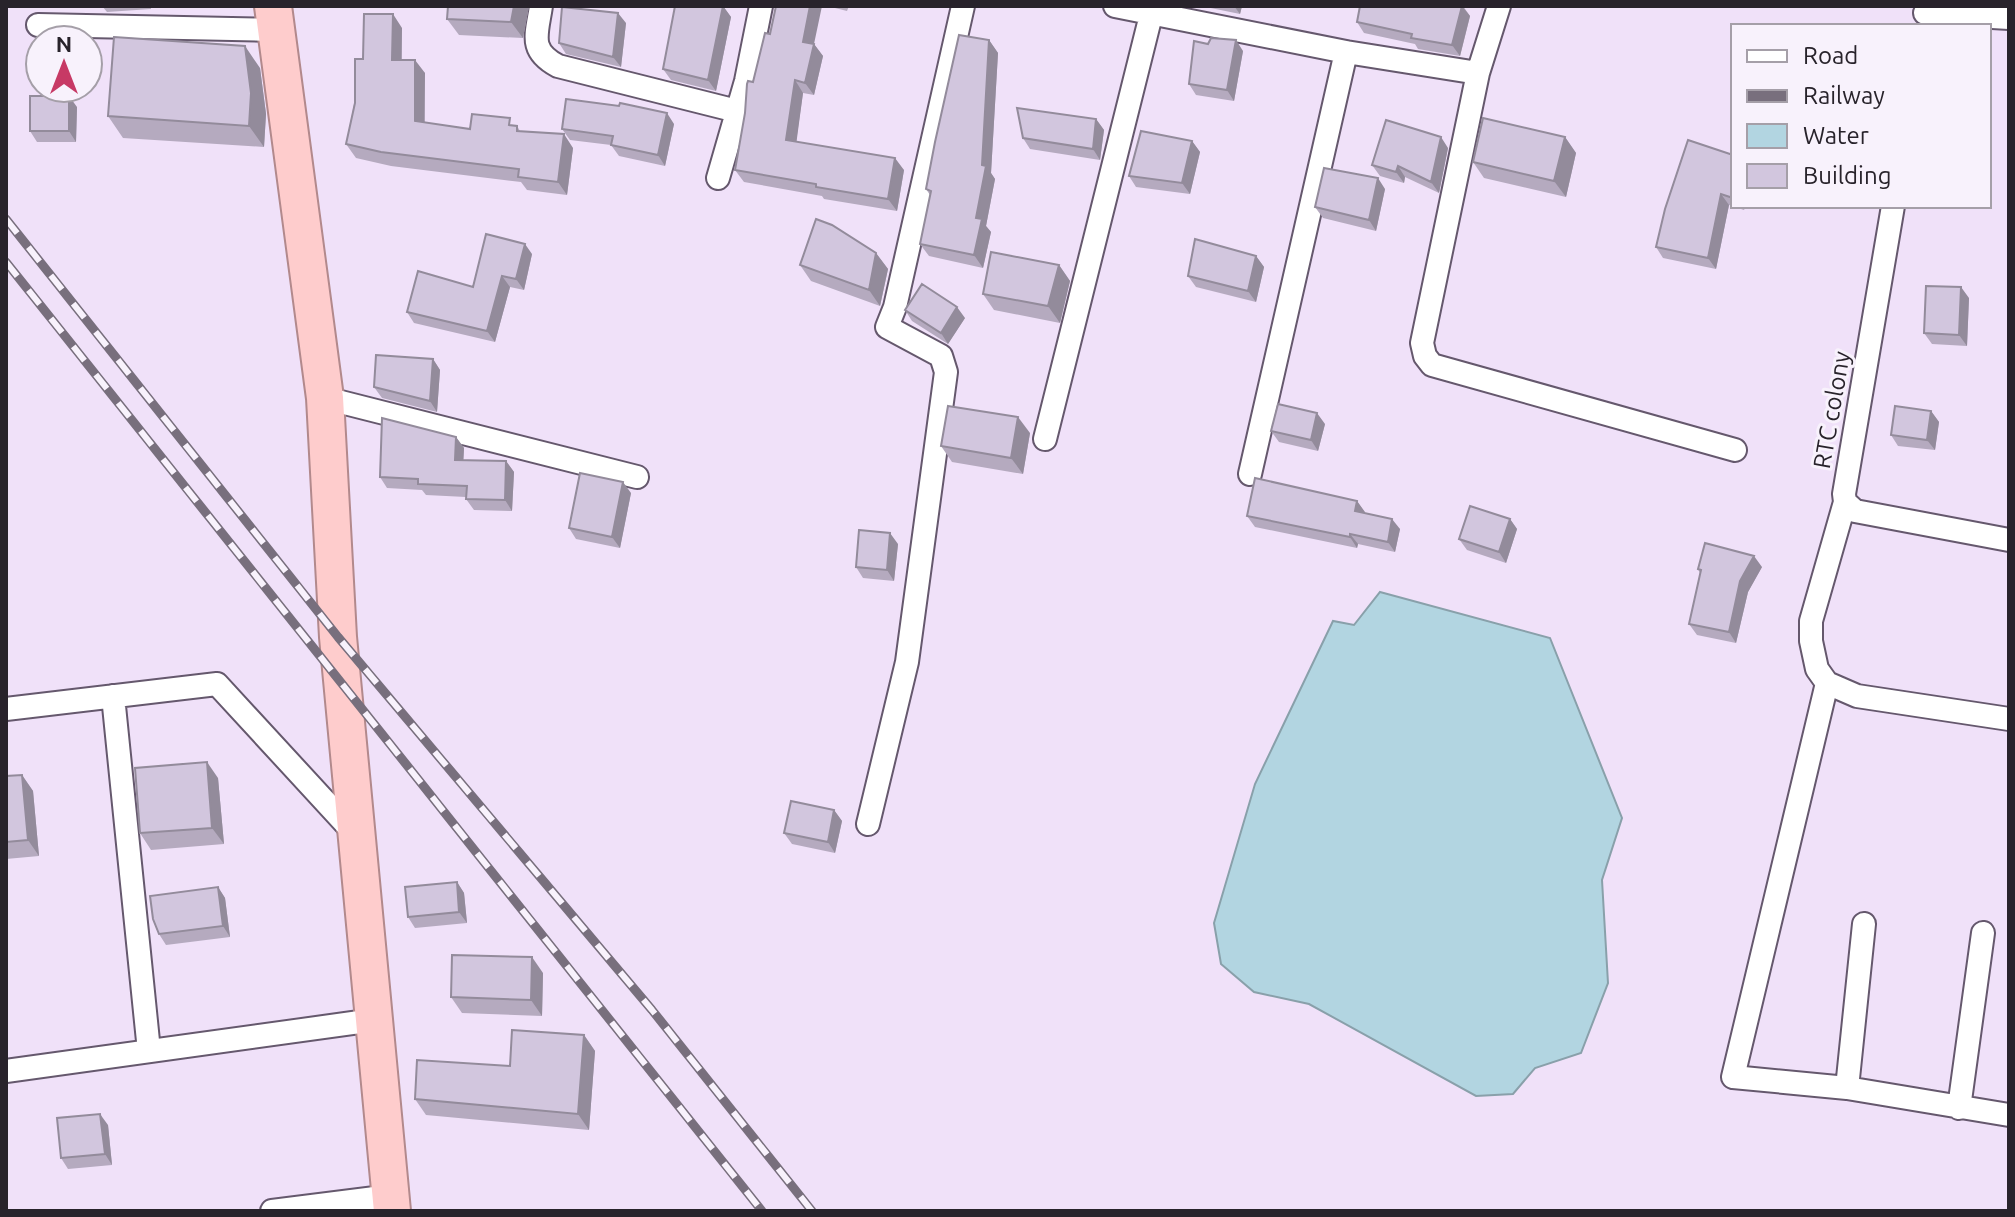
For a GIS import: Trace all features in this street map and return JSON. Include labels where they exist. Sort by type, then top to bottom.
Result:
[{"type":"highway","points":[[274,18],[325,398],[338,637],[392,1203]]},
{"type":"street","points":[[541,6],[536,41],[539,53],[548,61],[737,111]]},
{"type":"street","points":[[718,178],[746,81],[761,6]]},
{"type":"street","points":[[868,824],[907,662],[946,372],[941,356],[887,327],[895,307],[963,6]]},
{"type":"street","points":[[1115,6],[1346,52],[1478,73]]},
{"type":"street","points":[[1499,6],[1478,73],[1422,343],[1425,356],[1432,365],[1735,450]]},
{"type":"street","points":[[1045,439],[1151,15]]},
{"type":"street","points":[[1924,15],[2009,18]]},
{"type":"street","points":[[72,24],[274,18]]},
{"type":"street","points":[[1250,474],[1346,52]]},
{"type":"street","name":"RTC colony","points":[[1893,208],[1845,502],[1855,511],[2009,540]]},
{"type":"street","points":[[325,398],[637,477]]},
{"type":"street","points":[[1845,502],[1811,621],[1811,641],[1817,669],[1827,683],[1857,696],[2009,719]]},
{"type":"street","points":[[1827,683],[1733,1077],[1847,1088],[2009,1115]]},
{"type":"street","points":[[6,709],[217,684],[356,835]]},
{"type":"street","points":[[113,696],[149,1051]]},
{"type":"street","points":[[1847,1088],[1864,924]]},
{"type":"street","points":[[1959,1108],[1983,933]]},
{"type":"street","points":[[6,1071],[374,1020]]},
{"type":"street","points":[[272,1211],[392,1203]]},
{"type":"water","points":[[1380,592],[1550,638],[1622,818],[1602,880],[1608,983],[1581,1053],[1535,1068],[1513,1094],[1476,1096],[1309,1004],[1254,992],[1221,964],[1214,923],[1255,784],[1333,621],[1354,625]]},
{"type":"building","points":[[448,6],[514,6],[511,22],[447,19]]},
{"type":"building","points":[[675,6],[723,6],[708,80],[663,69]]},
{"type":"building","points":[[776,6],[810,6],[803,42],[814,44],[805,83],[795,80],[786,140],[895,158],[888,199],[735,170],[747,84],[748,81],[753,82],[765,33],[770,34]]},
{"type":"building","points":[[1360,6],[1462,6],[1452,45],[1411,38],[1412,34],[1357,22]]},
{"type":"building","points":[[562,7],[618,13],[613,57],[559,43]]},
{"type":"building","points":[[364,14],[393,14],[392,60],[415,60],[415,121],[470,129],[472,114],[510,118],[509,125],[517,126],[517,131],[564,134],[558,182],[518,177],[519,169],[381,152],[346,144],[355,103],[355,59],[363,59]]},
{"type":"building","points":[[959,35],[989,40],[982,165],[986,166],[976,218],[982,219],[974,255],[920,244],[931,191],[926,189]]},
{"type":"building","points":[[114,37],[245,46],[251,93],[249,126],[108,116]]},
{"type":"building","points":[[1211,38],[1236,40],[1227,90],[1189,84],[1194,41],[1208,44]]},
{"type":"building","points":[[566,99],[619,106],[620,103],[667,113],[658,155],[611,145],[613,136],[562,129]]},
{"type":"building","points":[[30,104],[69,104],[69,131],[30,131]]},
{"type":"building","points":[[1017,108],[1096,119],[1093,149],[1023,138]]},
{"type":"building","points":[[1483,118],[1565,137],[1554,181],[1473,162]]},
{"type":"building","points":[[1386,120],[1441,137],[1431,182],[1398,166],[1396,172],[1372,165]]},
{"type":"building","points":[[1141,131],[1192,141],[1182,183],[1129,176]]},
{"type":"building","points":[[1688,140],[1731,154],[1731,197],[1721,194],[1708,258],[1656,247]]},
{"type":"building","points":[[1324,168],[1378,178],[1369,220],[1315,207]]},
{"type":"building","points":[[816,219],[832,225],[876,253],[869,290],[800,265]]},
{"type":"building","points":[[486,234],[525,244],[516,279],[502,276],[487,331],[407,312],[418,271],[473,287]]},
{"type":"building","points":[[1195,239],[1256,256],[1248,291],[1188,276]]},
{"type":"building","points":[[991,252],[1059,265],[1048,306],[983,294]]},
{"type":"building","points":[[922,284],[957,307],[941,333],[905,310]]},
{"type":"building","points":[[1926,286],[1961,287],[1959,335],[1924,333]]},
{"type":"building","points":[[376,355],[433,359],[430,401],[374,387]]},
{"type":"building","points":[[1278,404],[1317,413],[1311,440],[1271,431]]},
{"type":"building","points":[[948,406],[1018,417],[1011,458],[941,446]]},
{"type":"building","points":[[1895,406],[1931,411],[1927,440],[1891,435]]},
{"type":"building","points":[[382,418],[456,437],[455,460],[506,461],[505,500],[466,499],[467,486],[418,484],[418,479],[380,477]]},
{"type":"building","points":[[580,473],[623,482],[612,537],[569,528]]},
{"type":"building","points":[[1255,478],[1357,501],[1355,511],[1392,519],[1388,542],[1247,516]]},
{"type":"building","points":[[1470,506],[1510,519],[1499,552],[1459,539]]},
{"type":"building","points":[[859,530],[890,533],[887,570],[856,567]]},
{"type":"building","points":[[1705,543],[1754,556],[1740,581],[1729,632],[1689,624]]},
{"type":"building","points":[[207,762],[212,828],[140,833],[135,768]]},
{"type":"building","points":[[22,775],[28,840],[6,842],[6,776]]},
{"type":"building","points":[[791,801],[834,810],[828,842],[784,833]]},
{"type":"building","points":[[457,882],[459,912],[408,917],[405,887]]},
{"type":"building","points":[[218,887],[223,926],[159,934],[150,896]]},
{"type":"building","points":[[452,955],[532,957],[531,1000],[451,997]]},
{"type":"building","points":[[512,1030],[584,1035],[578,1114],[415,1099],[417,1060],[510,1066]]},
{"type":"building","points":[[100,1114],[105,1154],[61,1158],[57,1118]]},
{"type":"railway","points":[[6,219],[338,637],[652,1010],[812,1211]]},
{"type":"railway","points":[[6,262],[762,1211]]}]
